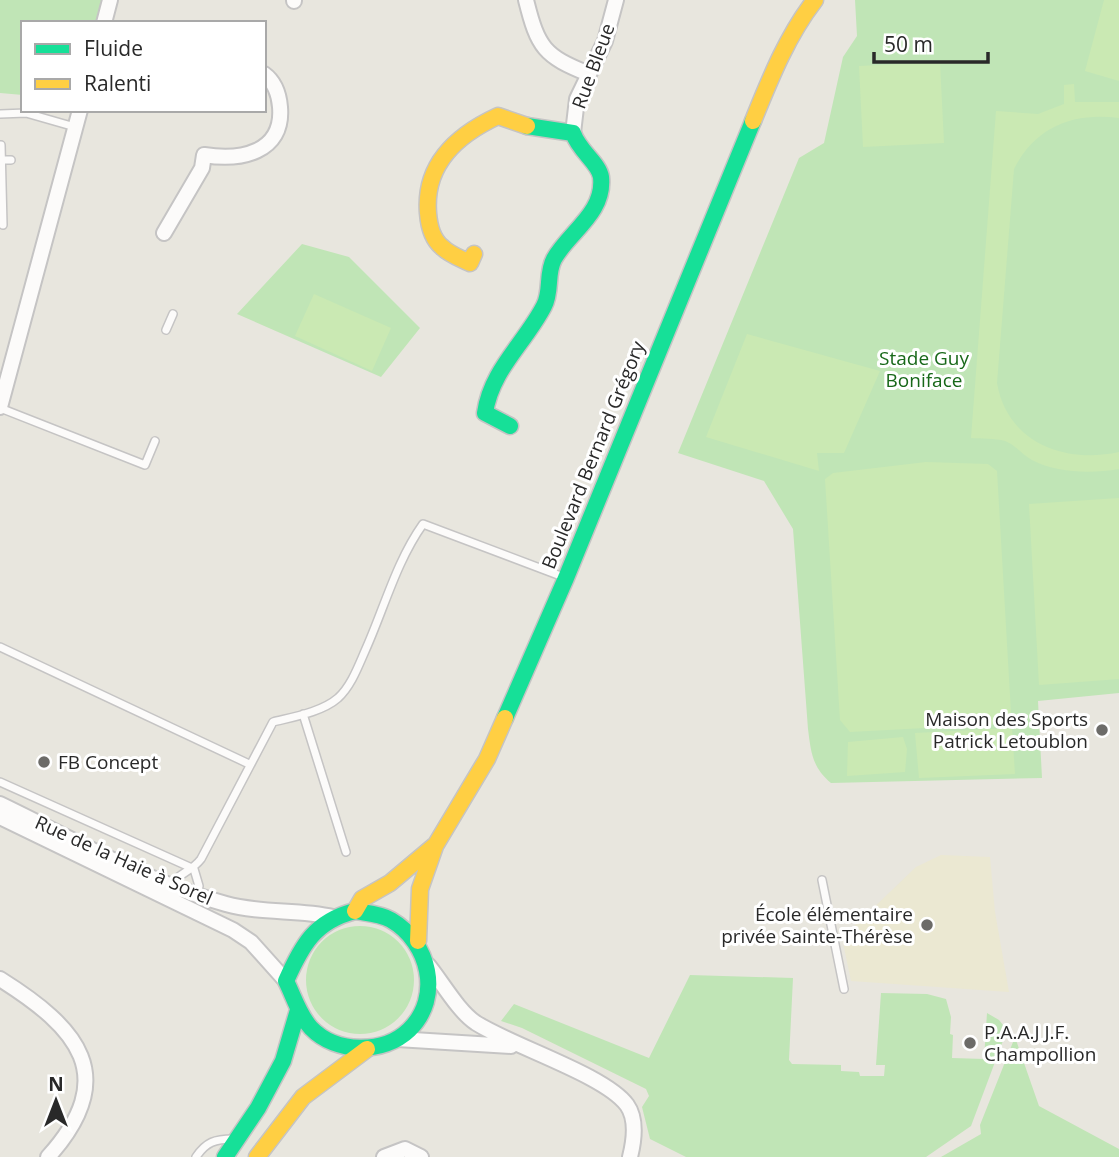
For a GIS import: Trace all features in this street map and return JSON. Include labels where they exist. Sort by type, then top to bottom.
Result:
[{"type":"street","points":[[105,21],[110,0]]},
{"type":"street","points":[[526,0],[534,30],[549,54],[559,63],[589,74]]},
{"type":"street","name":"Rue Bleue","points":[[573,133],[577,99],[606,41],[616,0]]},
{"type":"street","name":"Boulevard Bernard Grégory","points":[[773,71],[776,51],[797,0]]},
{"type":"street","name":"Boulevard Bernard Grégory","points":[[418,941],[420,889],[435,846],[487,760],[566,578],[773,71],[800,19],[815,0]]},
{"type":"street","points":[[164,233],[202,168],[204,155],[225,159],[245,156],[263,149],[276,136],[281,118],[280,103],[277,89],[266,76]]},
{"type":"street","points":[[0,407],[79,112]]},
{"type":"street","points":[[474,254],[470,263],[441,248],[430,232],[425,192],[428,176],[444,155],[461,136],[498,116],[524,125],[573,133],[579,148],[596,161],[602,180],[600,190],[589,218],[554,258],[549,272],[546,303],[508,359],[485,400],[485,413],[510,426]]},
{"type":"street","name":"Rue de la Haie à Sorel","points":[[0,804],[197,895],[265,913],[313,912],[333,916]]},
{"type":"street","name":"Rue de la Haie à Sorel","points":[[0,817],[233,930],[251,942],[286,981]]},
{"type":"street","name":"Boulevard Bernard Grégory","points":[[355,911],[362,899],[390,883],[435,846]]},
{"type":"street","points":[[367,1049],[346,1047],[326,1040],[310,1027],[298,1010],[286,981],[301,946],[313,930],[333,916],[355,911],[373,912],[406,927],[418,941],[428,965],[473,1021],[519,1047],[610,1087],[629,1107],[635,1131],[630,1157]]},
{"type":"street","points":[[397,1039],[413,1025],[425,1007],[430,986],[428,965]]},
{"type":"street","points":[[0,979],[58,1021],[71,1035],[85,1066],[84,1101],[71,1131],[48,1157]]},
{"type":"street","points":[[225,1157],[283,1061],[298,1010]]},
{"type":"street","points":[[257,1157],[303,1097],[367,1049],[397,1039],[519,1047]]},
{"type":"street","points":[[384,1157],[405,1149],[421,1157]]},
{"type":"lane","points":[[0,114],[26,113],[75,127]]},
{"type":"lane","points":[[1,145],[4,160],[4,225]]},
{"type":"lane","points":[[166,330],[173,314]]},
{"type":"lane","points":[[0,407],[145,465],[155,441]]},
{"type":"lane","points":[[171,884],[176,877],[194,869],[273,722],[303,715],[338,699],[355,673],[387,603],[407,547],[423,524],[566,578]]},
{"type":"lane","points":[[0,647],[249,764]]},
{"type":"lane","points":[[303,715],[346,852]]},
{"type":"lane","points":[[0,782],[194,869],[199,886],[197,895]]},
{"type":"lane","points":[[822,880],[844,989]]},
{"type":"lane","points":[[196,1157],[204,1144],[218,1139],[237,1139]]},
{"type":"shaded area","name":"École élémentaire privée Sainte-Thérèse","points":[[941,855],[990,857],[995,912],[1009,992],[851,981],[842,938],[916,867]]},
{"type":"green space","points":[[0,0],[107,0],[100,21],[21,21],[21,95],[0,93]]},
{"type":"green space","name":"Stade Guy Boniface","points":[[855,0],[1119,0],[1119,693],[1038,701],[1042,778],[831,783],[816,765],[810,745],[793,529],[764,481],[678,453],[799,158],[824,143],[843,57],[857,36]]},
{"type":"green space","points":[[1104,0],[1119,0],[1119,81],[1085,71]]},
{"type":"green space","points":[[940,62],[944,143],[863,147],[859,66]]},
{"type":"green space","points":[[1074,84],[1075,102],[1119,102],[1119,118],[1086,118],[1057,126],[1033,142],[1014,169],[997,383],[1003,403],[1013,420],[1025,434],[1041,444],[1078,455],[1119,452],[1119,469],[1097,472],[1052,468],[1032,460],[1005,441],[971,438],[996,111],[1038,114],[1064,104],[1064,85]]},
{"type":"green space","points":[[302,244],[349,257],[420,328],[381,377],[237,314]]},
{"type":"green space","points":[[314,294],[391,328],[372,371],[295,336]]},
{"type":"green space","points":[[747,334],[880,371],[844,453],[817,453],[819,471],[706,437]]},
{"type":"green space","points":[[926,462],[988,464],[997,471],[1011,713],[1000,724],[850,732],[840,720],[825,479],[833,473]]},
{"type":"green space","points":[[1119,498],[1119,679],[1039,685],[1029,504]]},
{"type":"green space","points":[[1012,728],[1015,774],[919,778],[915,733]]},
{"type":"green space","points":[[903,737],[907,749],[905,772],[847,776],[848,742]]},
{"type":"green space","points":[[360,926],[381,930],[398,942],[410,959],[414,980],[410,1001],[398,1018],[381,1030],[360,1034],[339,1030],[322,1018],[310,1001],[306,980],[310,959],[322,942],[339,930]]},
{"type":"green space","points":[[690,975],[793,978],[789,1060],[792,1064],[841,1065],[841,1071],[859,1072],[860,1076],[884,1076],[885,1065],[876,1065],[881,993],[927,994],[946,999],[951,1017],[950,1034],[953,1035],[952,1058],[984,1059],[987,1013],[999,1020],[1007,1030],[971,1126],[926,1157],[686,1157],[650,1139],[642,1107],[649,1096],[646,1089],[522,1028],[501,1021],[514,1004],[649,1058]]},
{"type":"green space","points":[[1015,1037],[1039,1106],[1119,1149],[1119,1157],[941,1157],[981,1134],[980,1125]]},
{"type":"traffic: fast","points":[[505,718],[566,578],[753,121]]},
{"type":"traffic: fast","points":[[510,426],[485,413],[488,398],[501,370],[544,306],[554,259],[592,212],[601,190],[599,172],[573,133],[527,126]]},
{"type":"traffic: fast","points":[[355,911],[387,918],[404,930],[415,942],[427,971],[426,1002],[420,1017],[399,1038],[374,1047],[346,1046],[321,1037],[303,1017],[286,981],[298,956],[312,936],[330,921],[355,911]]},
{"type":"traffic: fast","points":[[225,1157],[258,1108],[283,1061],[298,1010]]},
{"type":"traffic: slow","points":[[753,121],[788,43],[815,0]]},
{"type":"traffic: slow","points":[[474,254],[470,263],[448,252],[433,236],[428,213],[431,180],[446,153],[469,132],[483,124],[498,116],[527,126]]},
{"type":"traffic: slow","points":[[418,941],[420,889],[435,846],[487,759],[505,718]]},
{"type":"traffic: slow","points":[[355,911],[362,899],[390,883],[434,846]]},
{"type":"traffic: slow","points":[[257,1157],[303,1097],[367,1049]]},
{"type":"place","name":"Maison des Sports Patrick Letoublon","points":[[1102,730]]},
{"type":"place","name":"FB Concept","points":[[44,762]]},
{"type":"place","name":"École élémentaire privée Sainte-Thérèse","points":[[927,925]]},
{"type":"place","name":"P.A.A.J J.F. Champollion","points":[[970,1043]]}]
